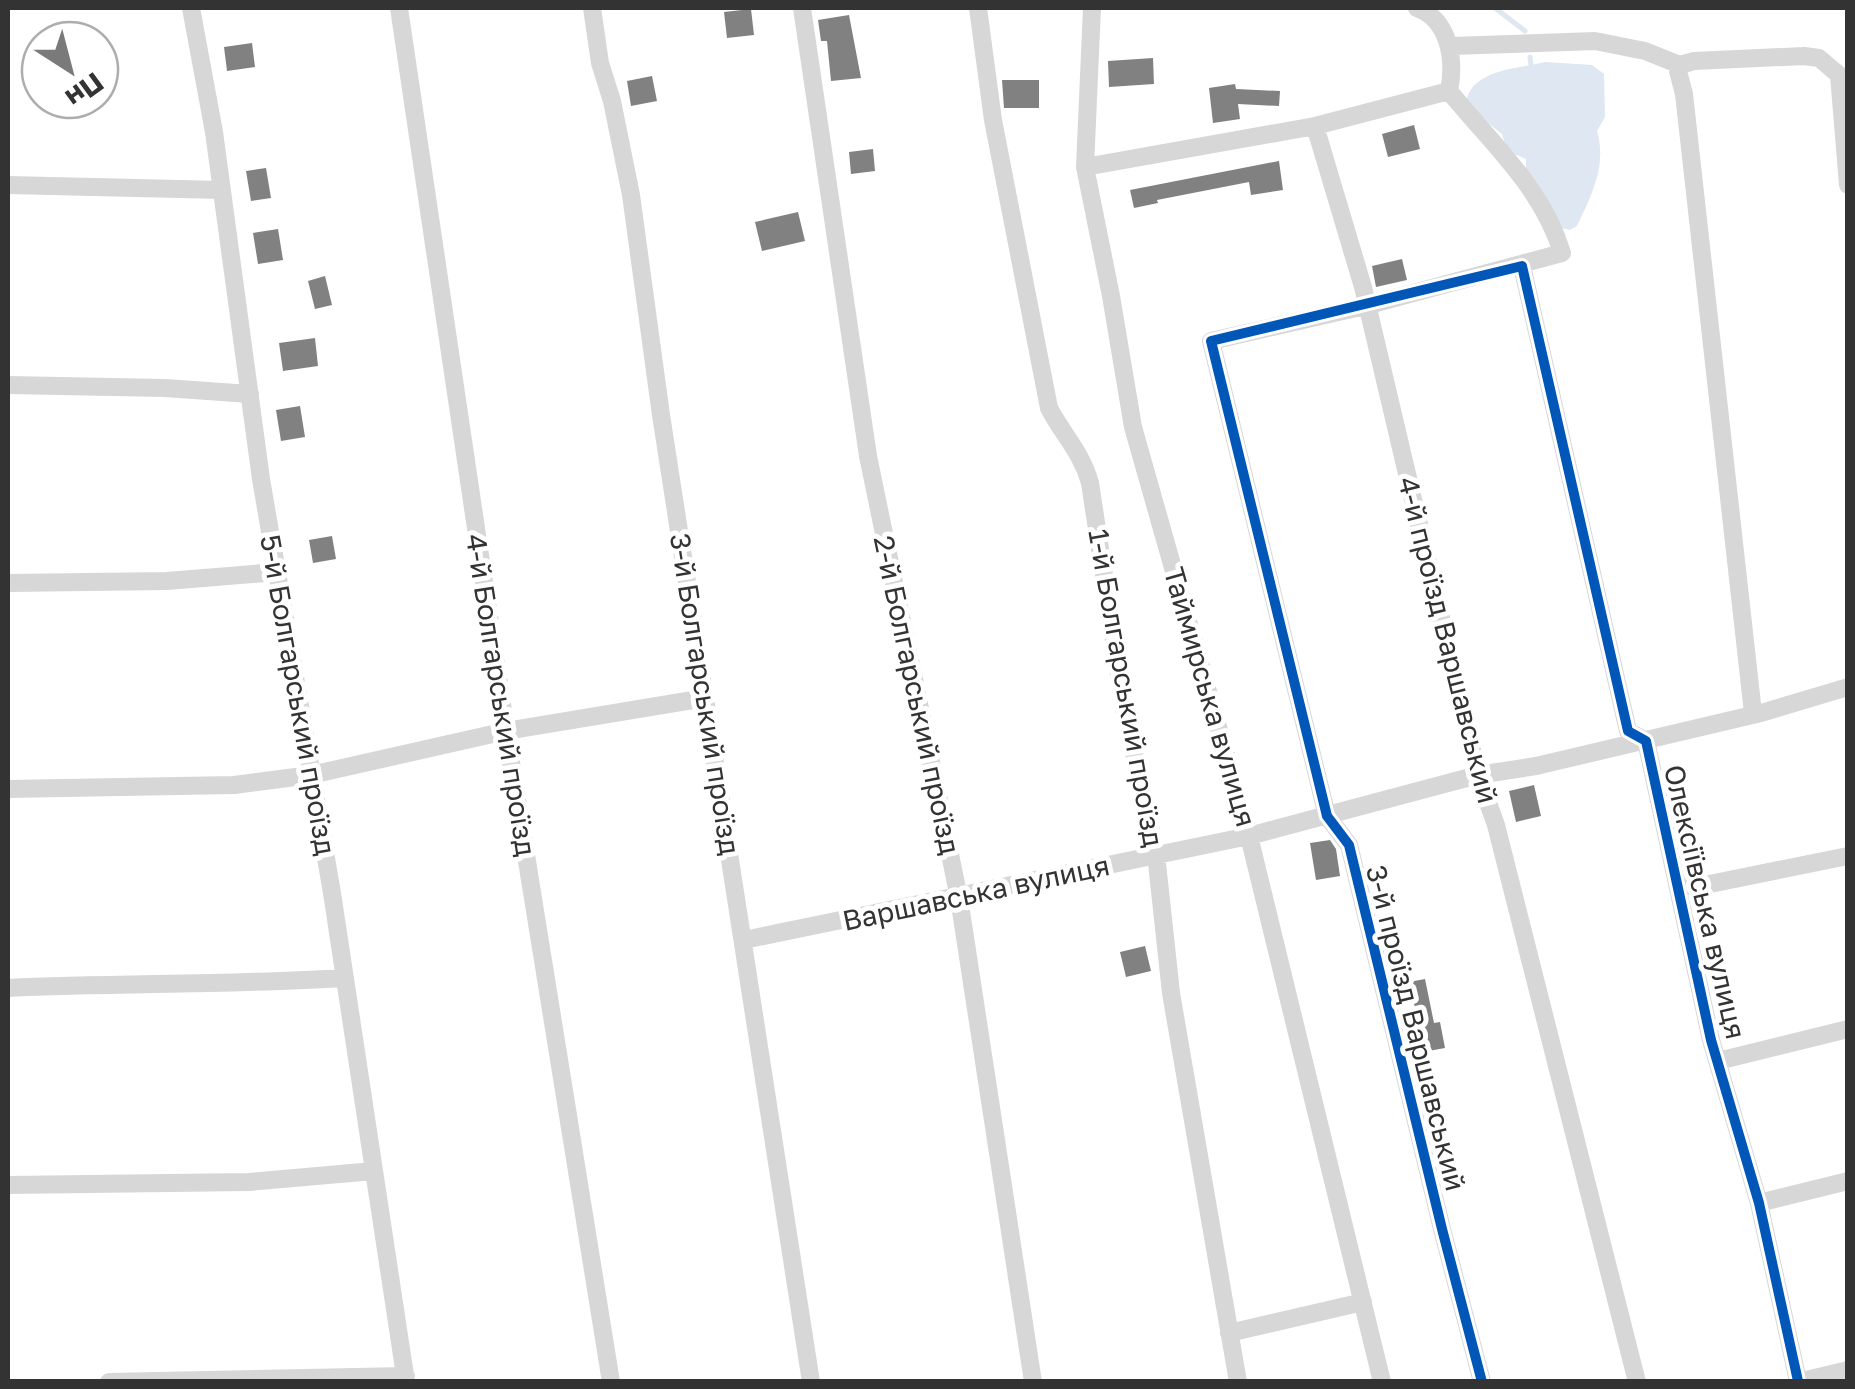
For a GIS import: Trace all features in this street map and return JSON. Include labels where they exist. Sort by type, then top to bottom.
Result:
[{"type":"street","name":"5-й Болгарський проїзд","points":[[191,8],[406,1379]]},
{"type":"street","name":"4-й Болгарський проїзд","points":[[399,8],[506,731],[610,1382]]},
{"type":"street","name":"3-й Болгарський проїзд","points":[[592,8],[600,63],[612,102],[630,195],[660,415],[810,1382]]},
{"type":"street","name":"2-й Болгарський проїзд","points":[[802,8],[868,456],[959,898],[1033,1382]]},
{"type":"street","name":"1-й Болгарський проїзд","points":[[978,8],[993,120],[1049,408],[1063,434],[1084,459],[1090,483],[1124,707],[1156,854],[1172,993],[1238,1382]]},
{"type":"street","points":[[1082,8],[1092,8]]},
{"type":"street","name":"Таймирська вулиця","points":[[1092,8],[1085,168],[1133,427],[1249,836],[1382,1382]]},
{"type":"street","points":[[1365,306],[1562,253],[1558,238],[1518,168],[1488,139],[1450,91],[1451,46],[1424,10],[1417,8]]},
{"type":"street","points":[[1451,46],[1595,41],[1645,51],[1680,65],[1694,60],[1819,58],[1843,73],[1848,185]]},
{"type":"street","points":[[1680,65],[1753,713]]},
{"type":"street","points":[[1085,168],[1315,126],[1450,91]]},
{"type":"street","name":"4-й проїзд Варшавський","points":[[1315,126],[1363,287],[1478,776],[1496,825],[1637,1382]]},
{"type":"street","points":[[8,185],[222,190]]},
{"type":"street","name":"Олексіївська вулиця","points":[[1522,266],[1628,731],[1646,741],[1718,1061],[1759,1203],[1798,1381]]},
{"type":"street","name":"3-й проїзд Варшавський","points":[[1365,306],[1211,341],[1327,816],[1349,845],[1482,1382]]},
{"type":"street","points":[[8,385],[250,394]]},
{"type":"street","points":[[8,582],[167,581],[277,572]]},
{"type":"street","name":"Варшавська вулиця","points":[[744,940],[1249,836],[1478,776],[1646,741],[1848,687]]},
{"type":"street","points":[[8,788],[234,785],[312,775],[506,731],[706,698]]},
{"type":"street","points":[[1680,890],[1848,856]]},
{"type":"street","points":[[8,988],[344,978]]},
{"type":"street","points":[[1718,1061],[1848,1029]]},
{"type":"street","points":[[8,1185],[250,1182],[374,1172]]},
{"type":"street","points":[[1759,1203],[1848,1181]]},
{"type":"street","points":[[1229,1333],[1363,1302]]},
{"type":"street","points":[[1798,1381],[1848,1370]]},
{"type":"street","points":[[108,1382],[406,1379]]},
{"type":"shaded area","points":[[1545,62],[1592,65],[1604,74],[1605,117],[1597,131],[1599,168],[1583,214],[1570,230],[1556,227],[1526,174],[1526,159],[1507,151],[1502,134],[1466,106],[1469,94],[1484,78]]},
{"type":"building","points":[[751,9],[754,35],[727,38],[724,12]]},
{"type":"building","points":[[849,15],[861,78],[831,81],[827,41],[821,41],[818,20]]},
{"type":"building","points":[[252,43],[255,67],[227,71],[224,47]]},
{"type":"building","points":[[1153,58],[1154,84],[1109,87],[1108,61]]},
{"type":"building","points":[[652,76],[657,101],[631,106],[627,81]]},
{"type":"building","points":[[1002,80],[1039,80],[1039,108],[1004,108]]},
{"type":"building","points":[[1235,84],[1236,89],[1280,91],[1279,106],[1238,104],[1240,119],[1213,123],[1209,88]]},
{"type":"building","points":[[1414,125],[1420,149],[1388,157],[1382,134]]},
{"type":"building","points":[[873,149],[875,171],[851,174],[849,152]]},
{"type":"building","points":[[1279,161],[1283,190],[1251,195],[1249,182],[1134,208],[1130,190]]},
{"type":"building","points":[[266,168],[271,198],[251,201],[246,171]]},
{"type":"building","points":[[798,212],[805,241],[762,251],[755,222]]},
{"type":"building","points":[[278,229],[283,260],[258,264],[253,233]]},
{"type":"building","points":[[1402,259],[1407,280],[1376,287],[1372,266]]},
{"type":"building","points":[[325,276],[332,305],[315,309],[308,281]]},
{"type":"building","points":[[315,338],[318,366],[283,371],[279,343]]},
{"type":"building","points":[[300,406],[305,437],[281,441],[276,410]]},
{"type":"building","points":[[332,536],[336,559],[313,563],[309,540]]},
{"type":"building","points":[[1534,785],[1541,816],[1516,822],[1509,791]]},
{"type":"building","points":[[1330,840],[1336,849],[1340,876],[1316,880],[1310,843]]},
{"type":"building","points":[[1145,946],[1151,971],[1126,977],[1120,952]]},
{"type":"building","points":[[1425,979],[1434,1023],[1440,1022],[1445,1048],[1423,1052],[1414,1003],[1402,1006],[1398,984]]},
{"type":"waterway","points":[[1495,8],[1525,31]]},
{"type":"waterway","points":[[1530,57],[1531,65]]},
{"type":"cycle path","points":[[1482,1382],[1349,845],[1327,816],[1211,341],[1522,266],[1628,731],[1646,741],[1711,1040],[1759,1203],[1798,1381]]}]
